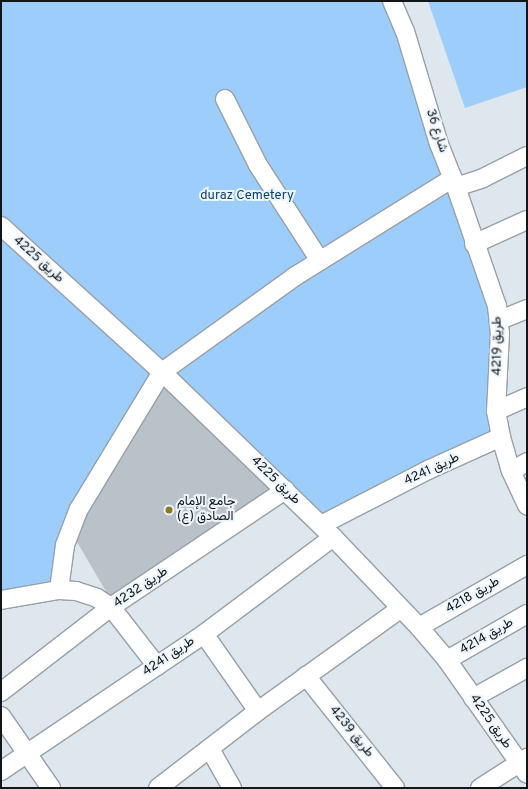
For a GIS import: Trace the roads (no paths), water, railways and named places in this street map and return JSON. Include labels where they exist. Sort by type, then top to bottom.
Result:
[{"type":"street","name":"شارع 36","points":[[392,1],[404,31],[439,144],[454,183]]},
{"type":"street","points":[[224,99],[258,165],[320,261]]},
{"type":"street","points":[[59,590],[66,545],[79,509],[162,372],[249,308],[320,261],[454,183],[483,178],[527,156]]},
{"type":"street","name":"طريق 4219","points":[[454,183],[474,244],[494,293],[500,320],[496,412],[501,437],[511,471],[527,506]]},
{"type":"street","points":[[474,244],[527,220]]},
{"type":"street","name":"طريق 4225","points":[[1,226],[162,372],[327,531],[400,609],[419,627],[447,660],[473,698],[524,765]]},
{"type":"street","points":[[500,320],[527,309]]},
{"type":"street","points":[[496,412],[527,398]]},
{"type":"street","name":"طريق 4241","points":[[1,771],[204,634],[327,531],[430,469],[501,437]]},
{"type":"street","points":[[511,471],[527,462]]},
{"type":"street","name":"طريق 4232","points":[[1,692],[111,607],[285,490]]},
{"type":"street","name":"طريق 4218","points":[[419,627],[527,565]]},
{"type":"street","points":[[1,600],[59,590],[76,591],[97,598],[111,607],[157,666]]},
{"type":"street","points":[[158,788],[258,711],[400,609]]},
{"type":"street","name":"طريق 4214","points":[[447,660],[527,614]]},
{"type":"street","points":[[204,634],[258,711]]},
{"type":"street","points":[[473,698],[527,668]]},
{"type":"street","name":"طريق 4239","points":[[306,676],[395,788]]},
{"type":"street","points":[[1,716],[51,788]]},
{"type":"street","points":[[210,749],[232,788]]},
{"type":"street","points":[[480,788],[524,765]]},
{"type":"place","name":"جامع الإمام الصادق (ع)","points":[[169,510]]},
{"type":"park label","name":"duraz Cemetery","points":[[247,196]]}]
